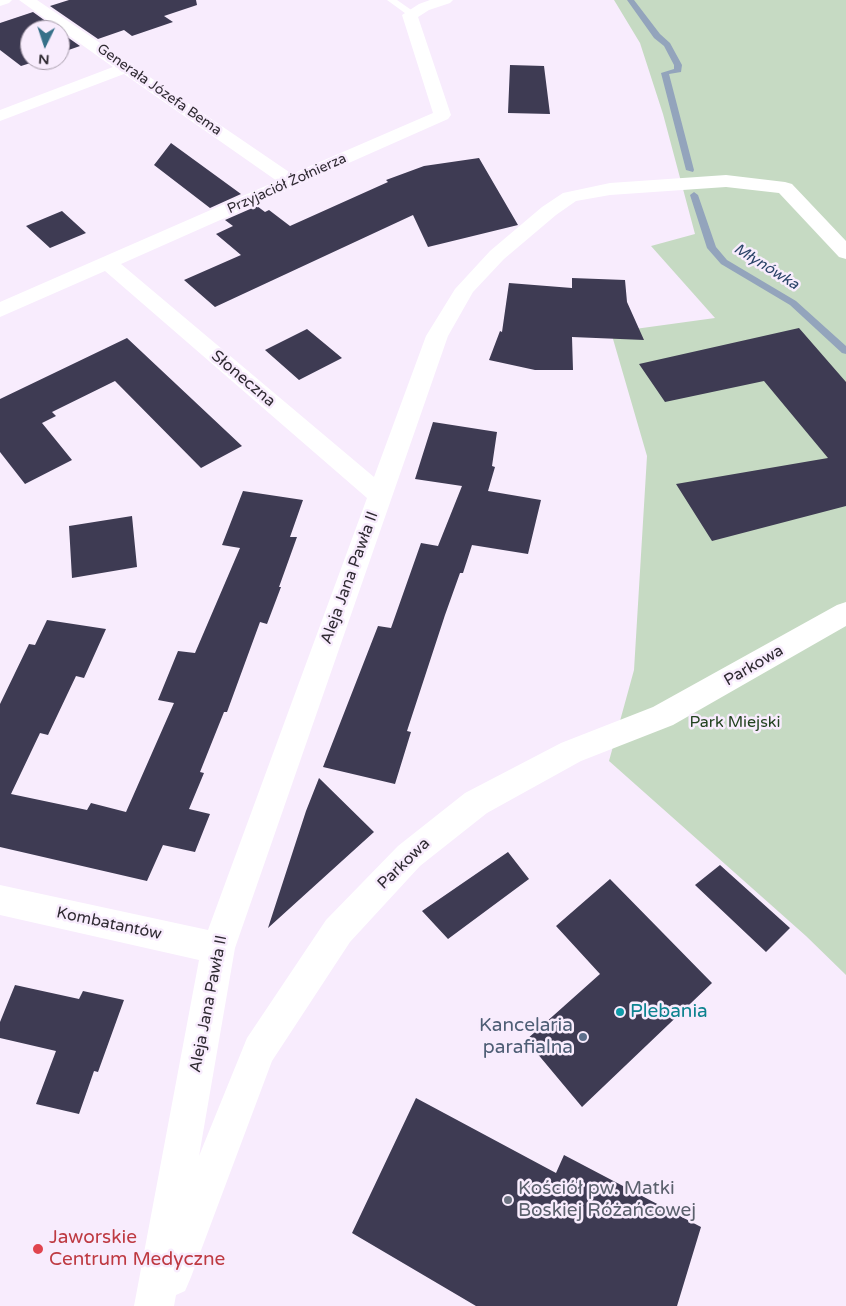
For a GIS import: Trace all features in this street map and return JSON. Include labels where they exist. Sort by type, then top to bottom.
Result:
[{"type":"street","points":[[0,1],[4,0]]},
{"type":"street","name":"Generała Józefa Bema","points":[[27,0],[127,67],[291,182]]},
{"type":"street","points":[[412,14],[424,7],[445,0]]},
{"type":"street","name":"Przyjaciół Żołnierza","points":[[0,310],[442,115],[410,15],[412,14]]},
{"type":"street","points":[[0,116],[127,67]]},
{"type":"street","name":"Aleja Jana Pawła II","points":[[154,1306],[218,948],[437,336],[465,288],[497,255],[530,226],[570,197],[610,188],[726,181],[786,188],[846,252]]},
{"type":"street","name":"Słoneczna","points":[[107,263],[379,495]]},
{"type":"street","name":"Parkowa","points":[[160,1306],[259,1050],[338,931],[409,856],[476,803],[571,752],[663,716],[846,612]]},
{"type":"street","name":"Kombatantów","points":[[0,900],[218,948]]},
{"type":"lane","points":[[391,0],[412,14]]},
{"type":"green space","name":"Park Miejski","points":[[614,0],[846,0],[846,975],[806,936],[609,761],[634,670],[647,456],[613,339],[613,332],[715,318],[651,246],[695,234],[663,114],[640,43]]},
{"type":"building","points":[[69,0],[196,0],[197,5],[164,16],[173,22],[132,36],[124,30],[98,39],[50,6]]},
{"type":"building","points":[[33,12],[44,20],[20,20],[20,65],[0,50],[0,23]]},
{"type":"building","points":[[70,39],[80,46],[70,50]]},
{"type":"building","points":[[510,65],[544,66],[550,114],[508,113]]},
{"type":"building","points":[[171,143],[241,194],[210,208],[154,165]]},
{"type":"building","points":[[479,158],[518,225],[428,247],[413,215],[215,307],[184,280],[241,255],[216,234],[233,226],[225,220],[257,206],[265,212],[269,210],[290,226],[388,182],[386,180],[424,166]]},
{"type":"building","points":[[62,211],[86,233],[50,248],[26,226]]},
{"type":"building","points":[[572,278],[625,280],[627,302],[644,340],[572,337],[573,370],[535,370],[489,360],[500,331],[502,332],[509,283],[572,288]]},
{"type":"building","points":[[799,328],[846,382],[846,506],[712,541],[676,484],[828,458],[764,381],[665,402],[639,364]]},
{"type":"building","points":[[307,329],[342,358],[299,380],[265,350]]},
{"type":"building","points":[[127,338],[242,446],[201,468],[115,381],[52,412],[56,416],[42,423],[72,460],[25,484],[0,452],[0,399]]},
{"type":"building","points":[[433,422],[497,432],[492,466],[495,467],[488,491],[541,500],[528,554],[472,545],[463,573],[460,573],[445,615],[407,731],[411,732],[395,784],[323,767],[378,626],[391,628],[421,543],[438,546],[462,486],[415,479]]},
{"type":"building","points":[[243,491],[303,500],[290,537],[297,537],[267,624],[260,622],[227,712],[224,712],[200,772],[204,773],[189,809],[210,814],[195,852],[163,845],[147,881],[0,847],[0,704],[29,644],[35,645],[47,620],[106,629],[84,678],[76,676],[48,735],[40,733],[11,794],[87,810],[91,803],[126,812],[174,703],[158,700],[178,651],[195,653],[240,548],[222,545]]},
{"type":"building","points":[[132,516],[137,567],[72,578],[69,526]]},
{"type":"building","points":[[319,778],[374,832],[268,928],[306,811]]},
{"type":"building","points":[[508,852],[529,879],[448,939],[422,911]]},
{"type":"building","points":[[720,865],[790,928],[766,952],[695,885]]},
{"type":"building","name":"Plebania","points":[[610,879],[712,983],[582,1107],[526,1040],[600,974],[556,926]]},
{"type":"building","points":[[15,985],[79,999],[83,991],[124,1000],[98,1072],[94,1071],[79,1114],[36,1104],[56,1051],[0,1038],[0,1022]]},
{"type":"building","name":"Kościół pw. Matki Boskiej Różańcowej","points":[[416,1098],[556,1173],[564,1155],[701,1227],[677,1306],[476,1306],[352,1233]]},
{"type":"waterway","name":"Młynówka","points":[[630,0],[657,36],[667,45],[678,65],[678,70],[665,73],[690,170]]},
{"type":"waterway","name":"Młynówka","points":[[694,195],[712,248],[724,262],[793,303],[846,351]]},
{"type":"place","name":"Plebania","points":[[620,1012]]},
{"type":"place","name":"Kancelaria parafialna","points":[[583,1037]]},
{"type":"place","name":"Kościół pw. Matki Boskiej Różańcowej","points":[[508,1200]]},
{"type":"place","name":"Jaworskie Centrum Medyczne","points":[[38,1249]]}]
